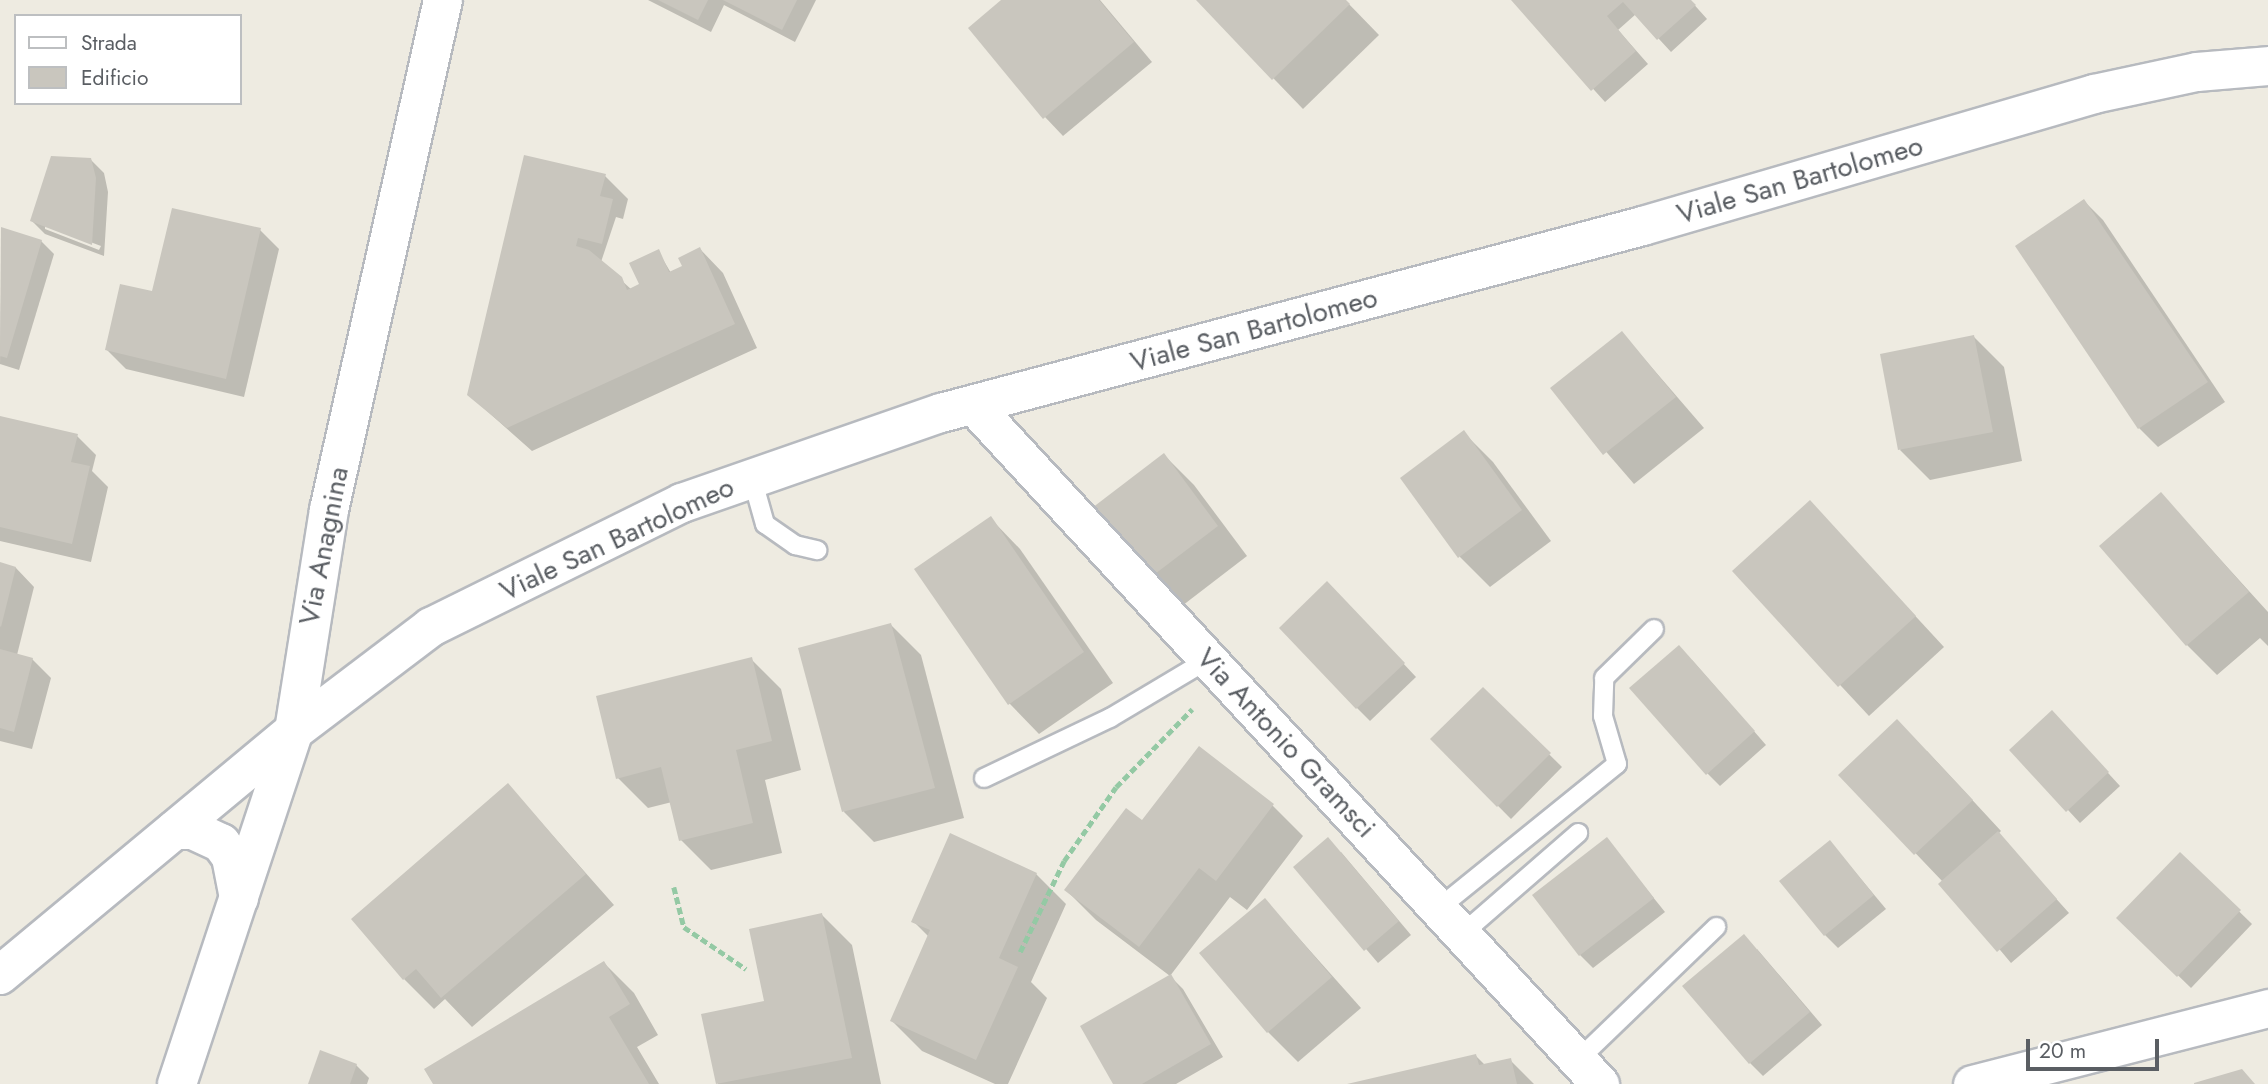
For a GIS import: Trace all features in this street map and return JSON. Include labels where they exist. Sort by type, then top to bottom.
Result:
[{"type":"main road","name":"Via Anagnina","points":[[177,1084],[294,731],[329,510],[443,0]]},
{"type":"main road","name":"Viale San Bartolomeo","points":[[0,975],[294,731],[431,627],[682,503],[899,426],[972,404],[1643,226],[2094,94],[2197,72],[2268,66]]},
{"type":"main road","points":[[175,830],[193,830],[221,843],[231,857],[239,898]]},
{"type":"street","name":"Via Antonio Gramsci","points":[[972,404],[1589,1072]]},
{"type":"street","points":[[1972,1084],[2268,1008]]},
{"type":"lane","points":[[752,478],[765,524],[795,545],[817,550]]},
{"type":"lane","points":[[1451,921],[1617,764],[1603,716],[1604,678],[1654,629]]},
{"type":"lane","points":[[984,778],[1216,668]]},
{"type":"lane","points":[[1451,921],[1578,833]]},
{"type":"lane","points":[[1589,1072],[1716,927]]},
{"type":"path","points":[[1020,952],[1064,861],[1116,787],[1216,668]]},
{"type":"path","points":[[674,887],[684,927],[746,969]]},
{"type":"building","points":[[658,0],[708,0],[698,20]]},
{"type":"building","points":[[723,0],[797,0],[782,30]]},
{"type":"building","points":[[1001,0],[1099,0],[1134,42],[1043,119],[968,28]]},
{"type":"building","points":[[1196,0],[1346,0],[1350,4],[1272,80]]},
{"type":"building","points":[[1511,0],[1691,0],[1696,5],[1657,40],[1623,2],[1607,16],[1636,51],[1591,91]]},
{"type":"building","points":[[524,155],[606,174],[600,196],[613,199],[602,244],[578,238],[576,246],[589,250],[622,277],[627,290],[639,284],[629,263],[659,249],[669,272],[682,266],[678,258],[700,247],[735,324],[507,428],[467,395]]},
{"type":"building","points":[[51,156],[91,158],[96,178],[92,245],[30,221]]},
{"type":"building","points":[[2084,199],[2208,382],[2138,429],[2015,246]]},
{"type":"building","points":[[172,208],[261,228],[226,379],[105,350],[120,284],[152,291]]},
{"type":"building","points":[[1,227],[42,240],[7,358],[0,356]]},
{"type":"building","points":[[1622,331],[1676,397],[1603,455],[1550,388]]},
{"type":"building","points":[[1974,335],[1993,432],[1898,450],[1880,354]]},
{"type":"building","points":[[0,416],[78,434],[71,462],[90,466],[72,544],[0,527]]},
{"type":"building","points":[[1464,430],[1522,510],[1458,558],[1400,478]]},
{"type":"building","points":[[1164,453],[1218,526],[1147,580],[1092,508]]},
{"type":"building","points":[[2161,492],[2249,592],[2186,646],[2099,546]]},
{"type":"building","points":[[1810,500],[1916,616],[1838,687],[1732,571]]},
{"type":"building","points":[[991,516],[1084,652],[1008,705],[914,569]]},
{"type":"building","points":[[0,562],[16,567],[1,627],[0,626]]},
{"type":"building","points":[[1327,581],[1405,663],[1356,709],[1279,628]]},
{"type":"building","points":[[891,623],[935,788],[842,812],[798,648]]},
{"type":"building","points":[[1679,645],[1755,731],[1706,775],[1629,688]]},
{"type":"building","points":[[0,649],[33,658],[14,732],[0,728]]},
{"type":"building","points":[[752,657],[772,741],[736,750],[753,823],[679,841],[661,767],[616,779],[596,696]]},
{"type":"building","points":[[1483,687],[1551,753],[1497,807],[1430,739]]},
{"type":"building","points":[[2052,710],[2109,772],[2066,812],[2009,750]]},
{"type":"building","points":[[1897,719],[1973,800],[1914,855],[1838,775]]},
{"type":"building","points":[[1199,746],[1274,804],[1216,881],[1199,868],[1139,947],[1064,890],[1126,808],[1142,820]]},
{"type":"building","points":[[508,783],[586,874],[441,998],[416,969],[403,980],[351,919]]},
{"type":"building","points":[[1998,831],[2057,899],[1997,952],[1938,884]]},
{"type":"building","points":[[950,833],[1037,873],[999,958],[1018,967],[976,1060],[890,1021],[930,930],[911,922]]},
{"type":"building","points":[[1328,837],[1399,921],[1364,951],[1293,867]]},
{"type":"building","points":[[1607,837],[1654,898],[1579,956],[1532,895]]},
{"type":"building","points":[[1830,840],[1874,895],[1824,936],[1779,881]]},
{"type":"building","points":[[2180,852],[2241,910],[2177,977],[2116,918]]},
{"type":"building","points":[[1265,898],[1332,977],[1267,1033],[1199,953]]},
{"type":"building","points":[[822,913],[852,1058],[716,1084],[701,1014],[764,1001],[749,929]]},
{"type":"building","points":[[1744,934],[1810,1012],[1749,1064],[1682,986]]},
{"type":"building","points":[[604,961],[630,1004],[609,1017],[649,1084],[433,1084],[424,1069]]},
{"type":"building","points":[[1171,974],[1211,1044],[1142,1084],[1113,1084],[1080,1026]]},
{"type":"building","points":[[320,1050],[357,1064],[350,1084],[308,1084]]},
{"type":"building","points":[[1476,1054],[1479,1065],[1511,1058],[1517,1084],[1347,1084]]},
{"type":"building","points":[[2242,1069],[2255,1084],[2194,1084],[2194,1083]]}]
